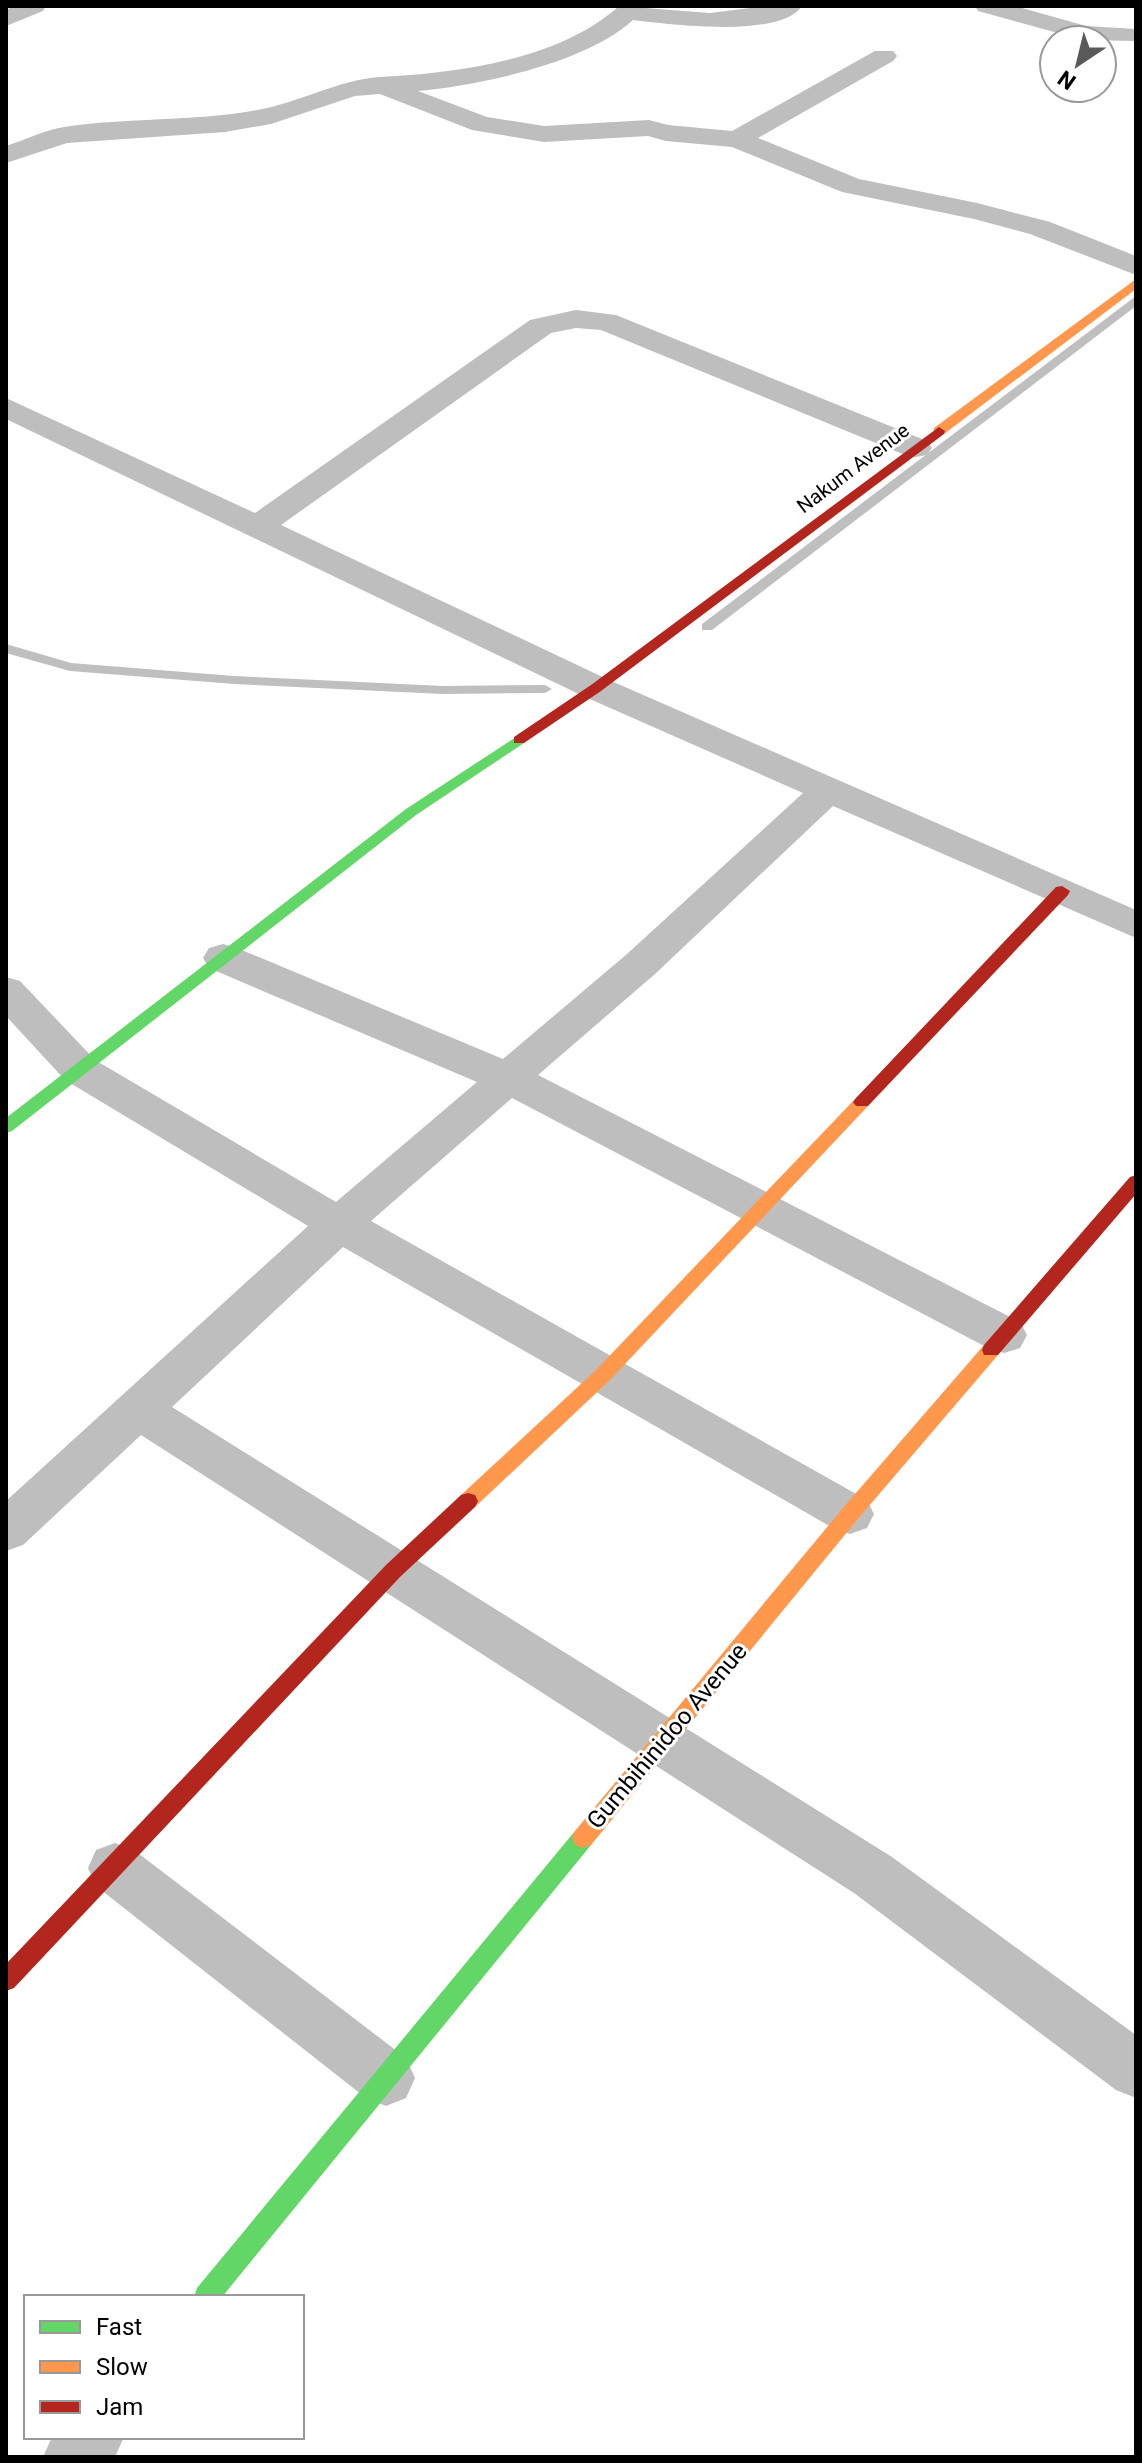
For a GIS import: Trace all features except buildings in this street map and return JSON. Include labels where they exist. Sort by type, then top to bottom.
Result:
[{"type":"street","points":[[6,19],[34,6]]},
{"type":"street","points":[[6,155],[64,135],[225,124],[271,116],[352,89],[449,80],[499,69],[573,47],[612,26],[631,9],[719,21],[763,18],[790,6]]},
{"type":"street","points":[[987,6],[1085,33],[1129,35]]},
{"type":"street","points":[[737,139],[884,56]]},
{"type":"street","points":[[380,85],[481,124],[544,134],[638,128],[737,139],[852,186],[977,211],[1040,228],[1136,266]]},
{"type":"street","name":"Nakum Avenue","points":[[6,1127],[411,812],[596,688],[1136,283]]},
{"type":"street","points":[[257,527],[541,326],[576,319],[606,321],[916,448]]},
{"type":"street","points":[[6,407],[596,688],[1136,925]]},
{"type":"street","points":[[6,1531],[339,1224],[641,964],[829,789]]},
{"type":"street","points":[[6,1980],[393,1571],[602,1376],[1062,891]]},
{"type":"street","points":[[223,958],[508,1078],[1004,1335]]},
{"type":"street","points":[[6,991],[80,1070],[602,1376],[850,1514]]},
{"type":"street","name":"Gumbihinidoo Avenue","points":[[208,2295],[850,1514],[1136,1182]]},
{"type":"street","points":[[138,1409],[873,1875],[1136,2070]]},
{"type":"street","points":[[115,1868],[386,2078]]},
{"type":"street","points":[[75,2457],[90,2439]]},
{"type":"waterway","points":[[707,627],[1136,300]]},
{"type":"waterway","points":[[6,648],[70,667],[234,680],[443,690],[545,689]]},
{"type":"traffic: fast","points":[[6,1127],[411,812],[519,740]]},
{"type":"traffic: fast","points":[[208,2295],[583,1838]]},
{"type":"traffic: slow","points":[[939,431],[1136,283]]},
{"type":"traffic: slow","points":[[468,1501],[602,1376],[862,1102]]},
{"type":"traffic: slow","points":[[583,1838],[850,1514],[991,1350]]},
{"type":"traffic: jam","points":[[519,740],[596,688],[939,431]]},
{"type":"traffic: jam","points":[[862,1102],[1062,891]]},
{"type":"traffic: jam","points":[[991,1350],[1136,1182]]},
{"type":"traffic: jam","points":[[6,1980],[393,1571],[468,1501]]}]
